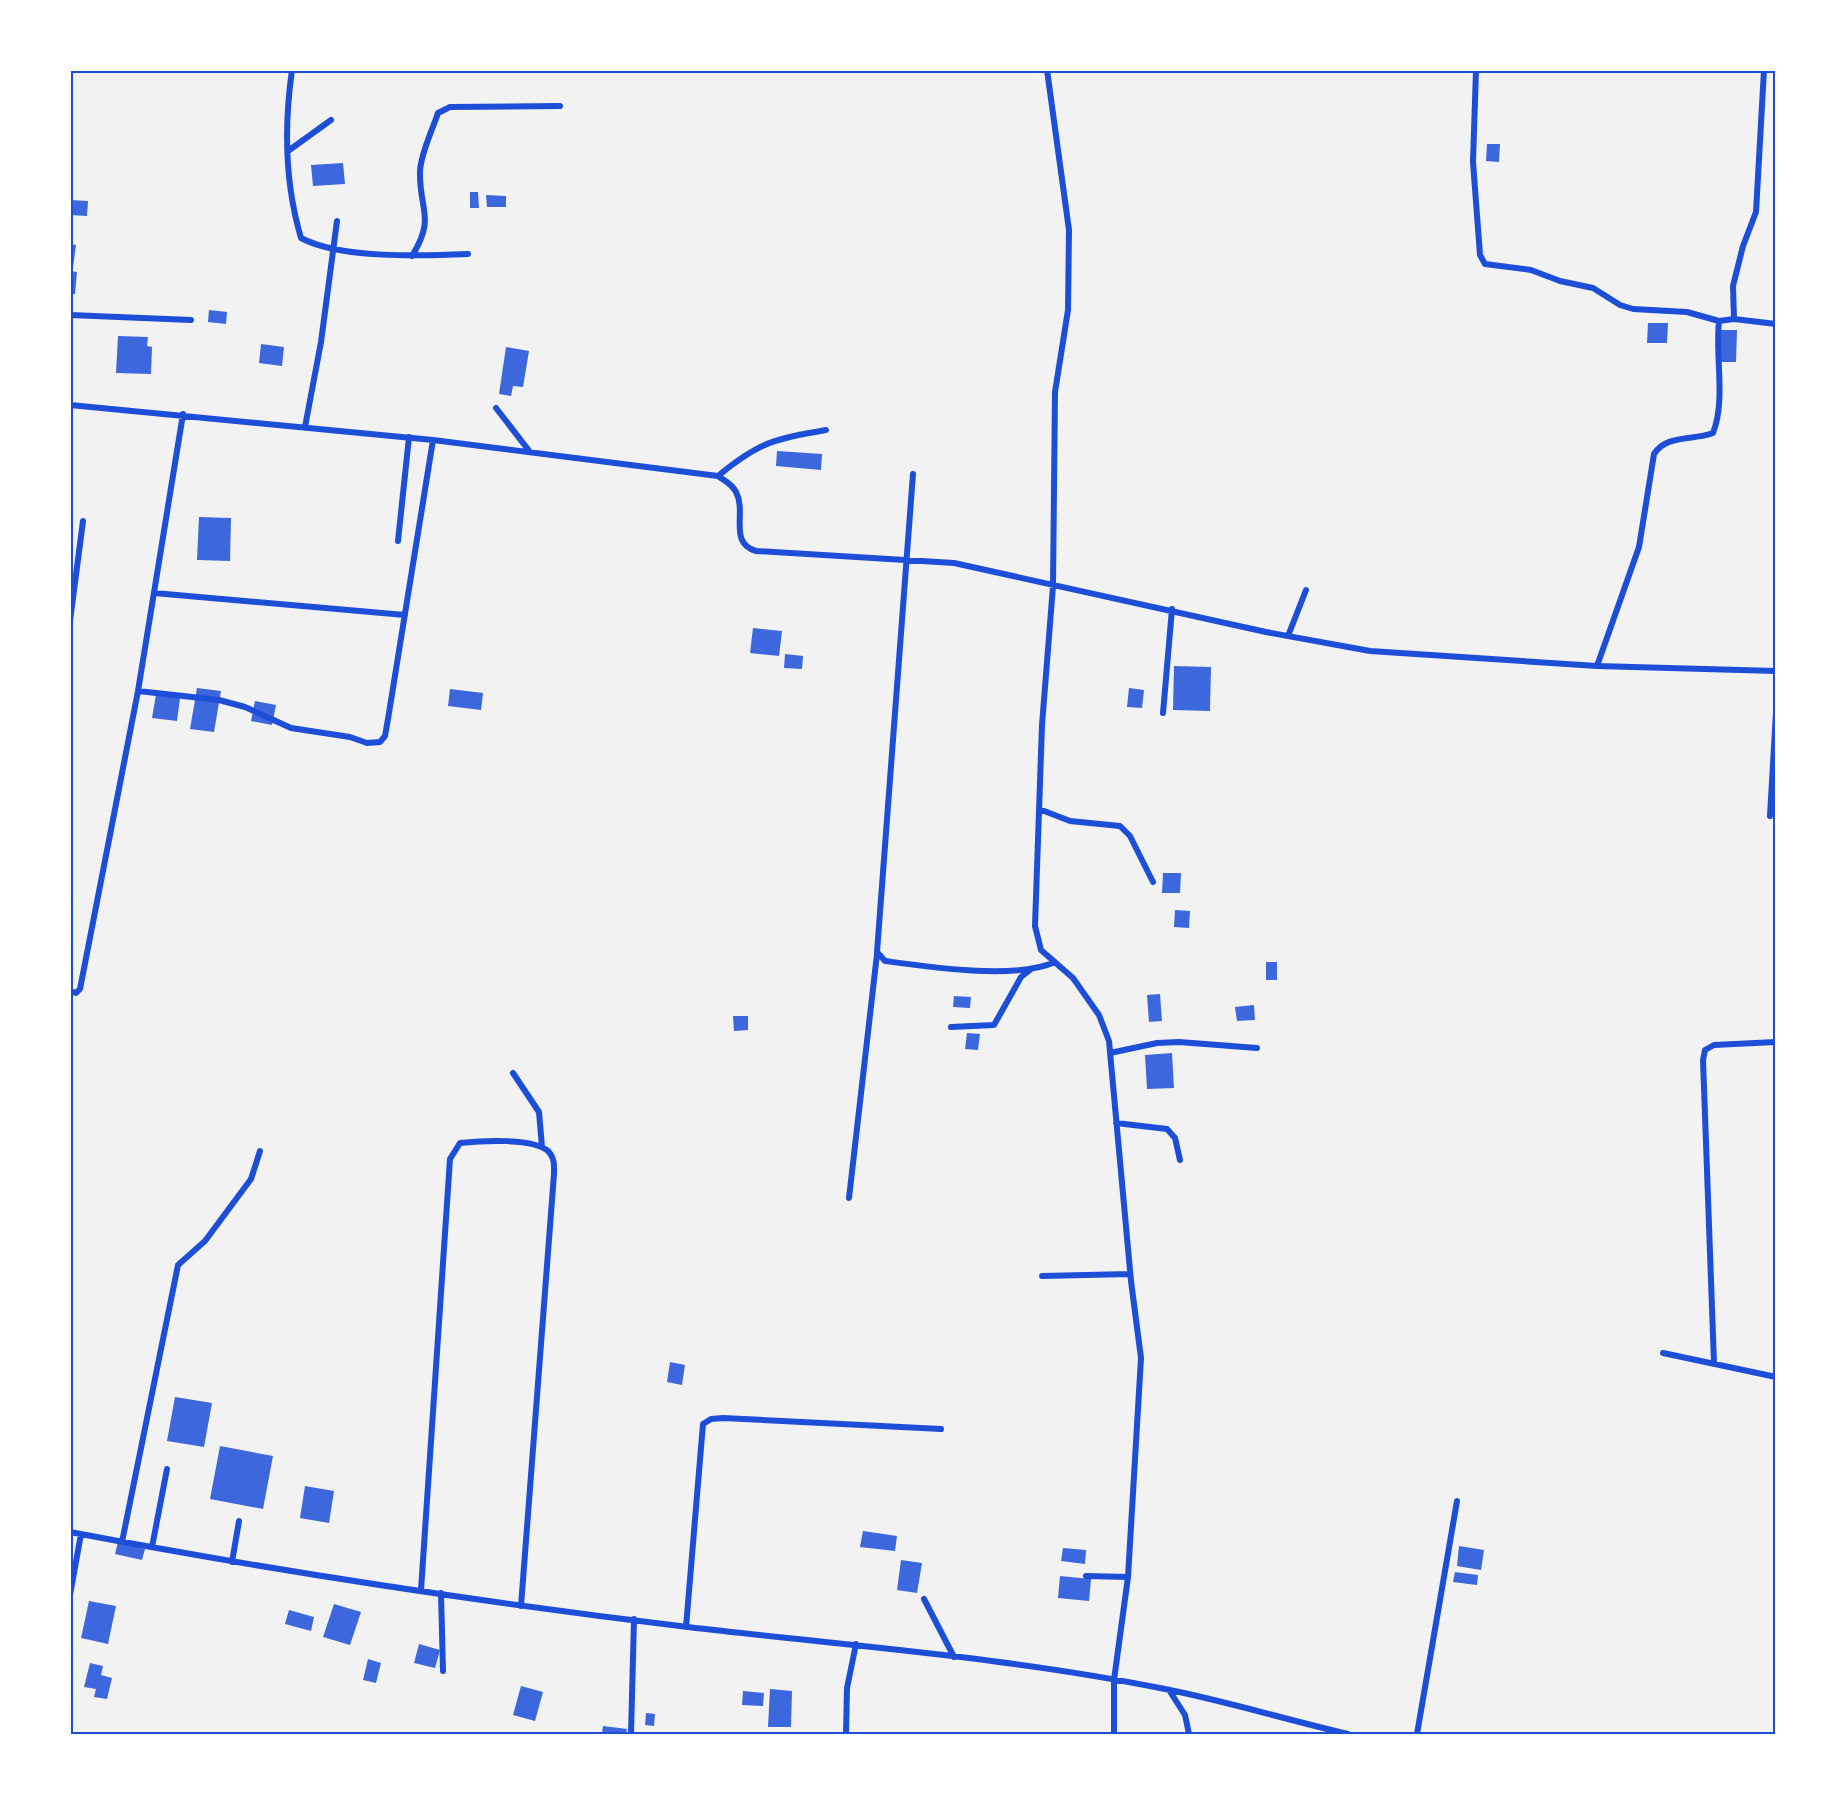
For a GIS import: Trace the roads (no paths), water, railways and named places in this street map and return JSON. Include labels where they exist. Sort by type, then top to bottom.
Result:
[{"type":"street","points":[[292,70],[287,109],[288,151],[292,205],[301,238],[317,246],[333,249],[412,256],[468,254]]},
{"type":"street","points":[[1047,70],[1069,230],[1068,310],[1055,392],[1053,586],[1042,725],[1035,926],[1041,950],[1073,978],[1099,1015],[1108,1041],[1130,1274],[1141,1358],[1128,1577],[1114,1680],[1114,1734]]},
{"type":"street","points":[[1476,70],[1473,162],[1480,255],[1485,264],[1531,270],[1560,281],[1593,288],[1620,305],[1633,309],[1687,312],[1719,321],[1734,319],[1776,324]]},
{"type":"street","points":[[1734,319],[1733,286],[1743,246],[1751,231],[1756,212],[1764,70]]},
{"type":"street","points":[[412,256],[423,237],[427,221],[420,170],[438,113],[450,107],[560,106]]},
{"type":"street","points":[[288,151],[331,120]]},
{"type":"street","points":[[305,427],[321,342],[337,221]]},
{"type":"street","points":[[70,315],[191,320]]},
{"type":"street","points":[[1597,666],[1639,547],[1654,454],[1660,445],[1674,439],[1698,438],[1713,433],[1718,419],[1716,348],[1719,321]]},
{"type":"street","points":[[70,405],[409,437],[718,476],[730,484],[738,494],[741,541],[747,548],[954,563],[1288,636],[1370,651],[1597,666],[1776,671]]},
{"type":"street","points":[[496,408],[530,452]]},
{"type":"street","points":[[70,991],[76,993],[80,989],[138,691],[183,414]]},
{"type":"street","points":[[718,476],[744,455],[767,442],[826,429]]},
{"type":"street","points":[[398,541],[409,437]]},
{"type":"street","points":[[138,691],[219,700],[245,707],[291,728],[350,737],[367,743],[380,741],[385,736],[433,440]]},
{"type":"street","points":[[849,1198],[877,952],[914,474]]},
{"type":"street","points":[[70,621],[82,521]]},
{"type":"street","points":[[1288,636],[1306,590]]},
{"type":"street","points":[[154,593],[405,615]]},
{"type":"street","points":[[1163,714],[1172,609]]},
{"type":"street","points":[[1770,816],[1776,712]]},
{"type":"street","points":[[1039,809],[1070,821],[1120,826],[1130,836],[1153,882]]},
{"type":"street","points":[[877,952],[885,961],[999,971],[1031,969],[1055,962]]},
{"type":"street","points":[[951,1027],[994,1026],[1021,977],[1031,969]]},
{"type":"street","points":[[1110,1053],[1157,1043],[1179,1042],[1257,1048]]},
{"type":"street","points":[[1714,1364],[1703,1060],[1705,1050],[1714,1045],[1776,1042]]},
{"type":"street","points":[[513,1073],[539,1112],[542,1147],[554,1160],[521,1606]]},
{"type":"street","points":[[1116,1123],[1167,1129],[1175,1138],[1180,1160]]},
{"type":"street","points":[[420,1590],[450,1160],[460,1143],[481,1140],[542,1147]]},
{"type":"street","points":[[122,1542],[178,1265],[205,1242],[251,1179],[260,1151]]},
{"type":"street","points":[[1042,1276],[1130,1274]]},
{"type":"street","points":[[1663,1353],[1776,1377]]},
{"type":"street","points":[[686,1627],[703,1424],[711,1419],[723,1418],[941,1429]]},
{"type":"street","points":[[152,1547],[167,1469]]},
{"type":"street","points":[[1418,1734],[1457,1500]]},
{"type":"street","points":[[232,1562],[239,1521]]},
{"type":"street","points":[[70,1532],[232,1562],[521,1606],[686,1627],[856,1644],[1114,1680],[1169,1689],[1348,1734]]},
{"type":"street","points":[[70,1596],[81,1534]]},
{"type":"street","points":[[1086,1576],[1128,1577]]},
{"type":"street","points":[[441,1593],[443,1671]]},
{"type":"street","points":[[924,1599],[954,1657]]},
{"type":"street","points":[[631,1734],[634,1619]]},
{"type":"street","points":[[846,1734],[847,1688],[856,1644]]},
{"type":"street","points":[[1169,1689],[1185,1715],[1189,1734]]}]
